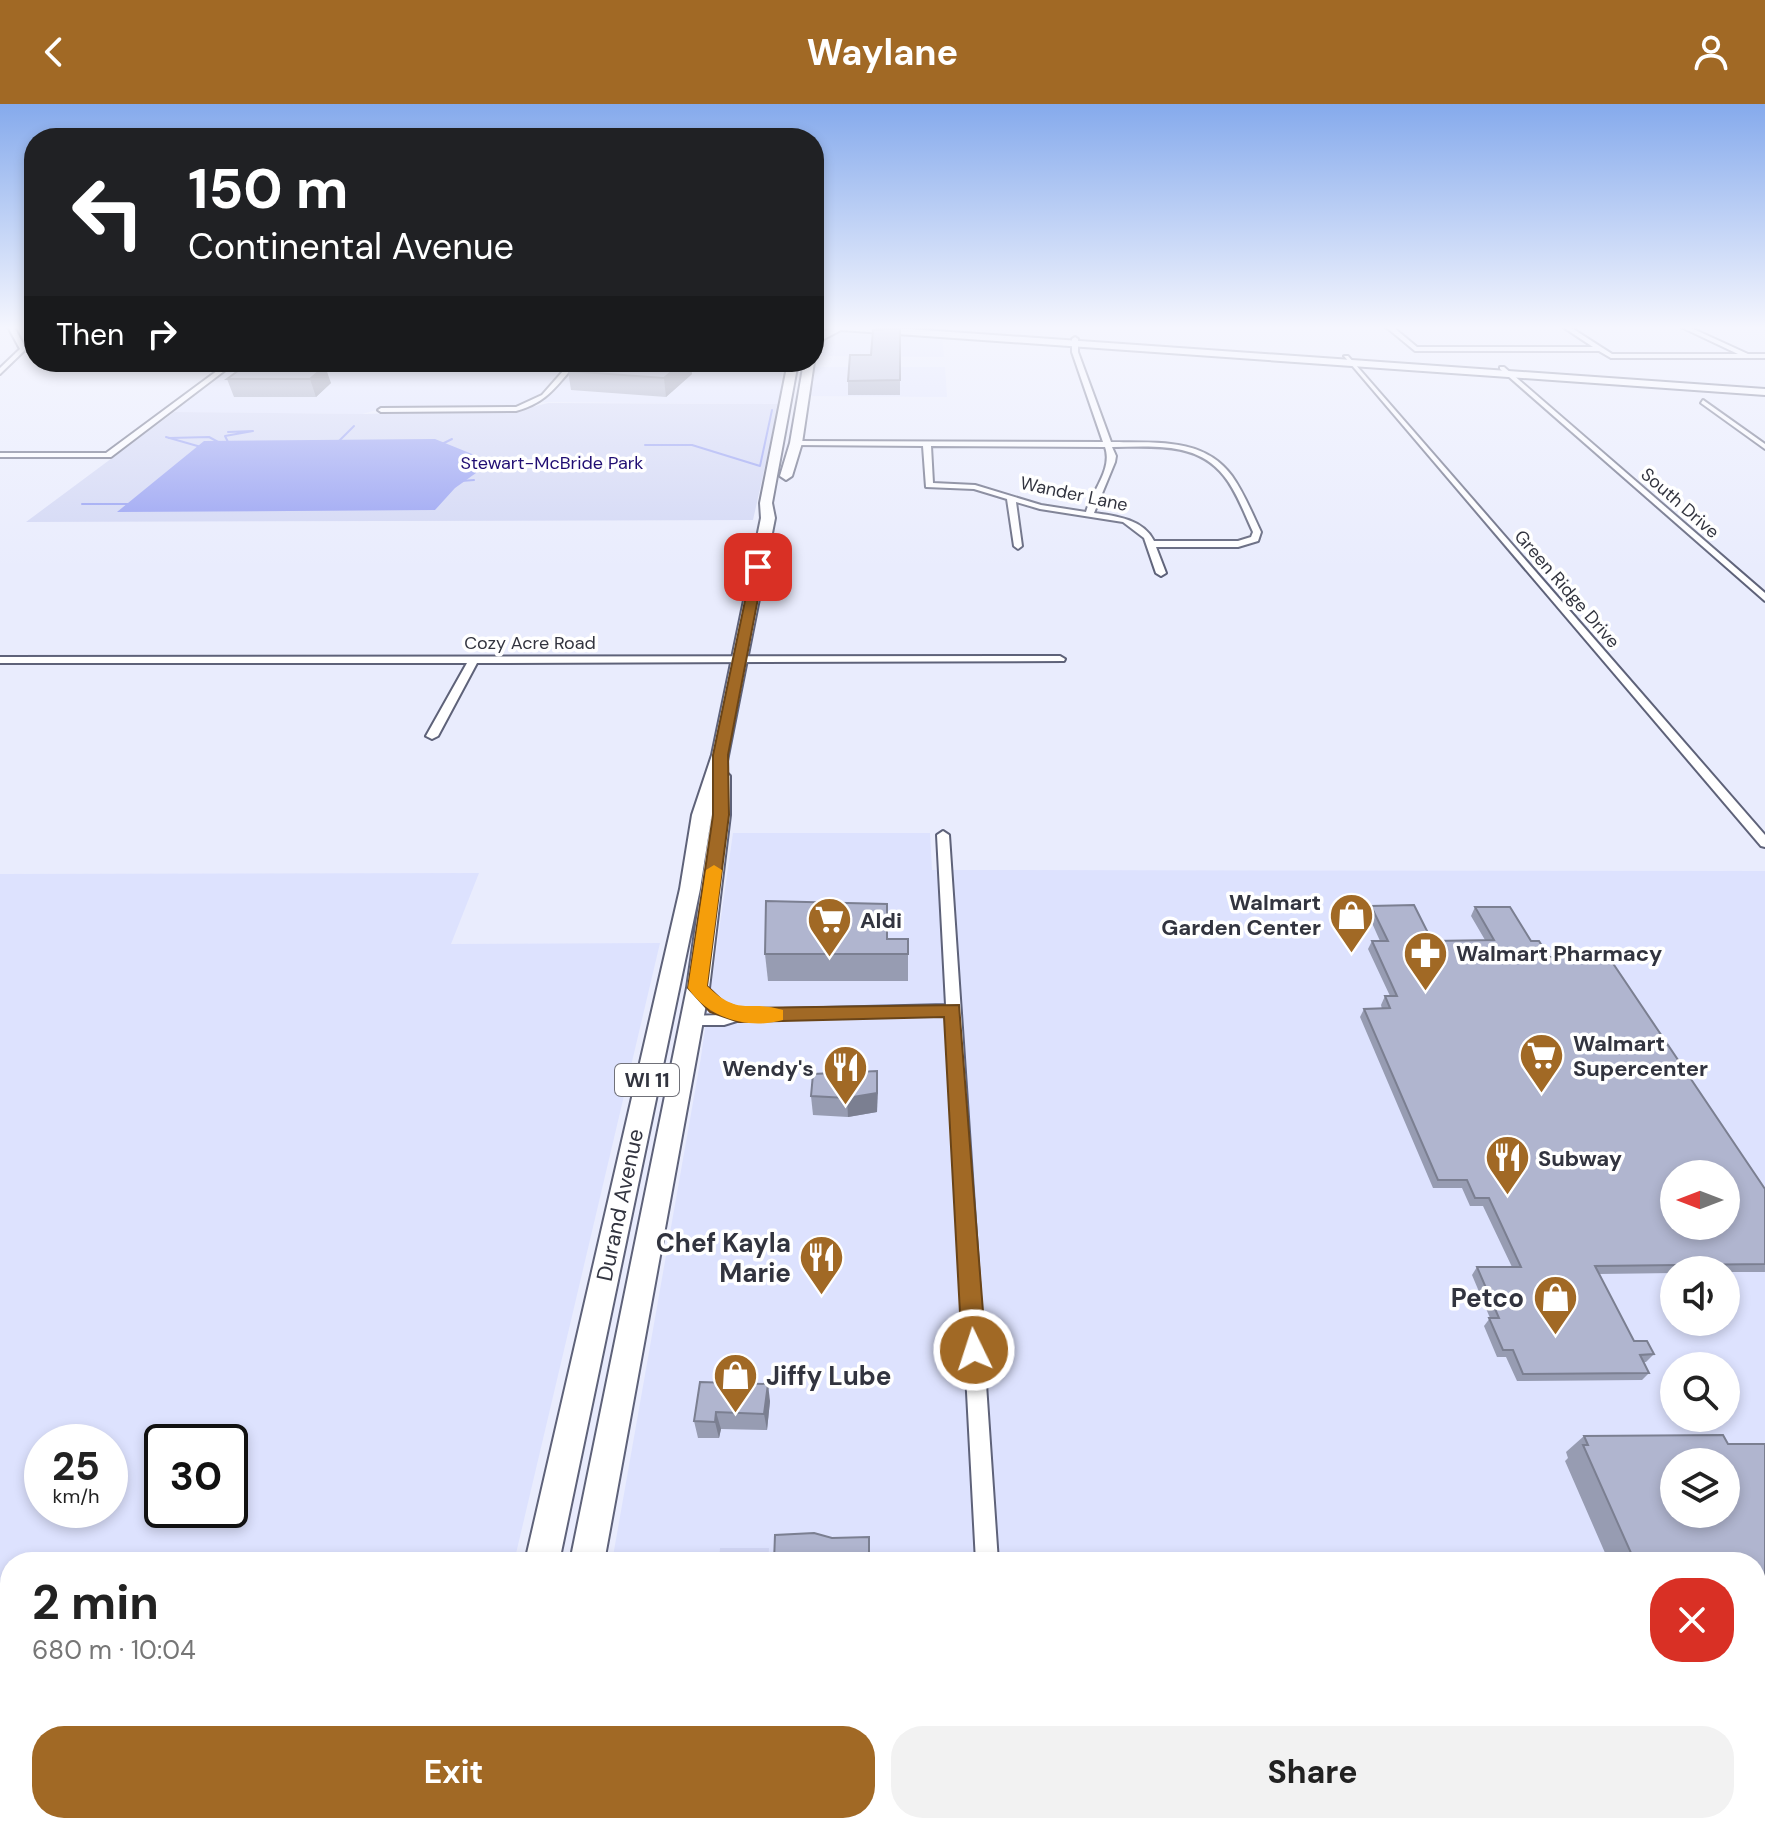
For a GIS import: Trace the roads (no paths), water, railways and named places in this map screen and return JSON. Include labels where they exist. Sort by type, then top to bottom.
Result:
[{"type":"main road","name":"Durand Avenue","points":[[544,1552],[675,956],[701,815],[721,755],[768,518],[766,503],[785,408]]},
{"type":"main road","name":"Durand Avenue","points":[[768,518],[777,503],[796,443],[803,408]]},
{"type":"main road","name":"Durand Avenue","points":[[589,1552],[698,988],[721,815],[721,755]]},
{"type":"main road","points":[[675,956],[683,978],[680,1006],[690,1020]]},
{"type":"street","points":[[0,455],[108,455],[172,408]]},
{"type":"street","points":[[381,410],[523,408]]},
{"type":"street","points":[[1090,512],[1094,492],[1110,467],[1108,442],[1097,408]]},
{"type":"street","name":"Green Ridge Drive","points":[[1390,408],[1765,843]]},
{"type":"street","name":"South Drive","points":[[1547,408],[1765,598]]},
{"type":"street","points":[[1711,408],[1765,447]]},
{"type":"street","points":[[796,443],[1108,442],[1173,445],[1212,457],[1223,466],[1257,532],[1255,539],[1238,544],[1151,544],[1161,573]]},
{"type":"street","name":"Wander Lane","points":[[927,443],[929,485],[975,487],[1040,507],[1090,512],[1133,523],[1145,532],[1151,544]]},
{"type":"street","points":[[1011,498],[1018,546]]},
{"type":"street","points":[[432,736],[474,659]]},
{"type":"street","name":"Cozy Acre Road","points":[[0,660],[1060,659]]},
{"type":"street","points":[[943,835],[986,1552]]},
{"type":"street","points":[[698,988],[717,1007],[739,1015]]},
{"type":"street","points":[[690,1020],[724,1020],[739,1015],[953,1010]]},
{"type":"water","points":[[435,439],[477,456],[476,473],[455,488],[435,510],[117,512],[204,441]]},
{"type":"waterway","points":[[645,445],[692,445],[760,466],[772,410]]},
{"type":"waterway","points":[[339,441],[354,426]]},
{"type":"waterway","points":[[228,432],[253,431],[225,436],[228,442]]},
{"type":"waterway","points":[[169,438],[209,437],[220,443]]},
{"type":"waterway","points":[[169,438],[201,447]]},
{"type":"waterway","points":[[440,445],[452,439]]},
{"type":"waterway","points":[[461,481],[474,480]]},
{"type":"waterway","points":[[82,504],[131,504]]},
{"type":"place","name":"Walmart Garden Center","points":[[1352,954]]},
{"type":"place","name":"Aldi","points":[[829,959]]},
{"type":"place","name":"Walmart Pharmacy","points":[[1425,992]]},
{"type":"place","name":"Walmart Supercenter","points":[[1542,1095]]},
{"type":"place","name":"Wendy's","points":[[845,1107]]},
{"type":"place","name":"Subway","points":[[1507,1197]]},
{"type":"place","name":"Chef Kayla Marie","points":[[822,1297]]},
{"type":"place","name":"Petco","points":[[1555,1337]]},
{"type":"place","name":"Jiffy Lube","points":[[735,1415]]},
{"type":"park label","name":"Stewart-McBride Park","points":[[552,463]]}]
